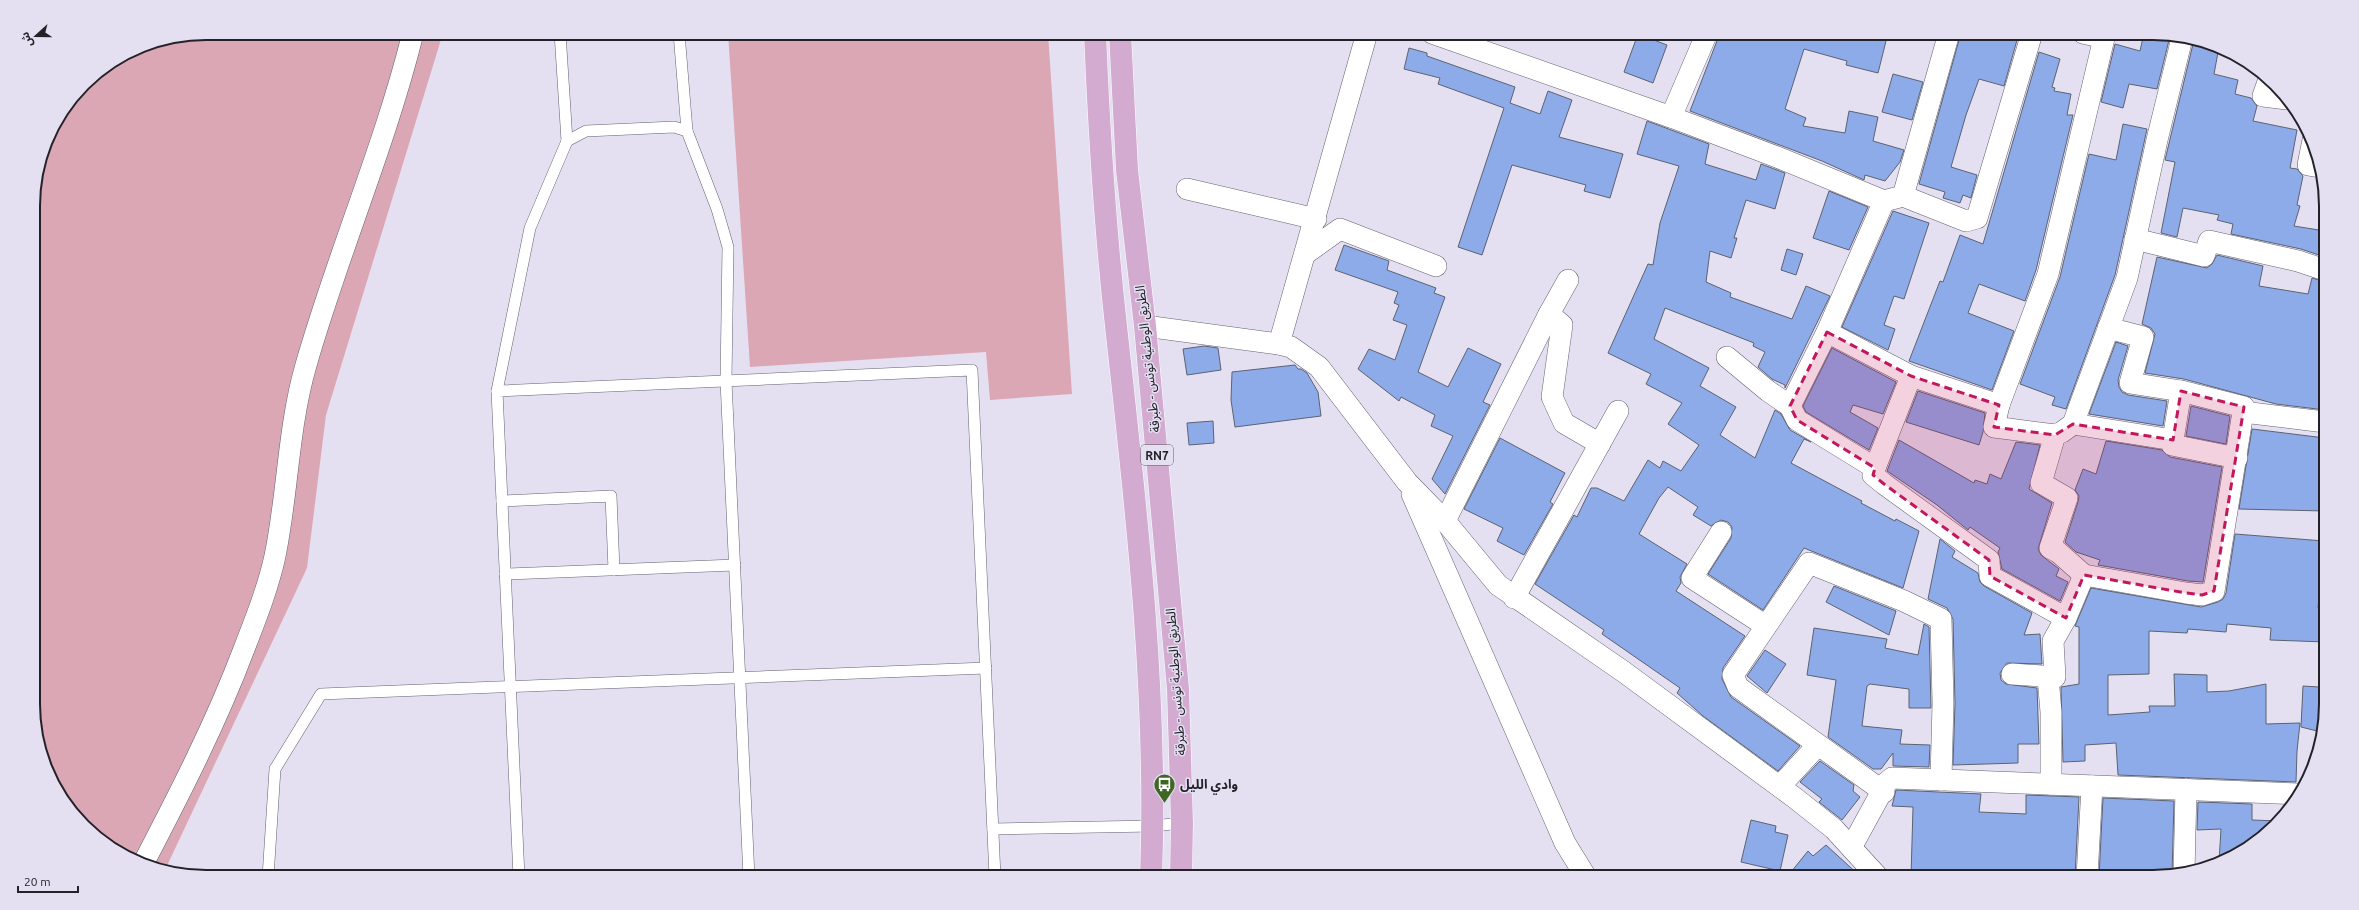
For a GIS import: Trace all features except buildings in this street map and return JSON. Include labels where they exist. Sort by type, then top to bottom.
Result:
[{"type":"main road","name":"الطريق الوطنية تونس - طبرقة","points":[[1095,40],[1107,229],[1136,504],[1146,635],[1153,826],[1151,870]]},
{"type":"main road","name":"الطريق الوطنية تونس - طبرقة","points":[[1120,40],[1127,170],[1145,326],[1178,689],[1182,823],[1181,870]]},
{"type":"street","points":[[146,858],[202,750],[230,686],[264,598],[275,556],[296,410],[305,368],[322,311],[384,136],[411,40]]},
{"type":"street","points":[[1280,344],[1365,40]]},
{"type":"street","points":[[1452,40],[1671,117],[1893,199],[1966,222],[1977,218],[2030,40]]},
{"type":"street","points":[[1671,117],[1704,40]]},
{"type":"street","points":[[1790,406],[1893,199],[1947,40]]},
{"type":"street","points":[[2103,40],[2048,274],[1999,405],[1994,427],[2055,435],[2073,424],[2127,278],[2181,42]]},
{"type":"street","points":[[2266,85],[2263,96],[2279,98]]},
{"type":"street","points":[[2310,154],[2308,165],[2314,166]]},
{"type":"street","points":[[1187,188],[1316,219]]},
{"type":"street","points":[[1305,254],[1340,229],[1436,266]]},
{"type":"street","points":[[2135,239],[2204,256],[2209,241],[2298,261],[2319,268]]},
{"type":"street","points":[[1445,521],[1549,314],[1568,280]]},
{"type":"street","points":[[1549,314],[1562,325],[1552,397],[1564,423],[1600,444]]},
{"type":"street","points":[[1145,326],[1280,344],[1290,347],[1319,367],[1407,482],[1445,521],[1498,586],[1618,668],[1780,786],[1834,829],[1852,846],[1872,870]]},
{"type":"street","points":[[2055,435],[2041,484],[2067,498],[2050,548],[2058,552],[2084,575],[2186,593],[2210,594],[2216,586],[2244,407],[2181,391],[2130,383],[2143,336],[2108,328]]},
{"type":"street","points":[[1827,332],[1911,376],[1999,405]]},
{"type":"street","points":[[1726,357],[1768,391],[1790,406],[1797,420],[1874,468]]},
{"type":"street","points":[[1911,376],[1874,468],[1873,475],[1989,560],[1990,576],[2066,618]]},
{"type":"street","points":[[2181,391],[2172,445],[2237,458]]},
{"type":"street","points":[[1514,598],[1618,411]]},
{"type":"street","points":[[2243,412],[2319,421]]},
{"type":"street","points":[[2073,424],[2173,440]]},
{"type":"street","points":[[1407,482],[1565,843],[1582,870]]},
{"type":"street","points":[[1721,532],[1692,578],[1766,626]]},
{"type":"street","points":[[1884,792],[1817,746],[1738,687],[1734,680],[1733,675],[1809,563],[1904,601],[1941,619],[1943,703],[1941,780]]},
{"type":"street","points":[[2012,674],[2056,677],[2053,641],[2066,618],[2084,575]]},
{"type":"street","points":[[2048,677],[2051,712],[2051,784]]},
{"type":"street","points":[[1780,786],[1817,746]]},
{"type":"street","points":[[1852,846],[1884,792],[1887,782],[1892,778],[2292,794]]},
{"type":"street","points":[[2087,870],[2092,786]]},
{"type":"street","points":[[2184,867],[2186,789]]},
{"type":"lane","points":[[519,870],[497,391],[530,228],[568,140],[561,40]]},
{"type":"lane","points":[[680,40],[687,131],[717,209],[728,247],[726,381],[749,870]]},
{"type":"lane","points":[[568,140],[586,131],[674,127],[687,131]]},
{"type":"lane","points":[[497,391],[972,370],[995,870]]},
{"type":"lane","points":[[502,501],[611,496],[614,570]]},
{"type":"lane","points":[[505,574],[735,564]]},
{"type":"lane","points":[[268,870],[275,769],[320,694],[986,668]]},
{"type":"lane","points":[[993,829],[1153,826],[1182,823]]},
{"type":"highlighted area","points":[[1827,332],[1911,376],[1999,405],[1994,427],[2055,435],[2073,424],[2173,440],[2181,391],[2244,407],[2214,591],[2202,595],[2084,575],[2066,618],[1990,576],[1989,560],[1884,484],[1873,475],[1875,468],[1797,420],[1790,406]]},
{"type":"shaded area","points":[[195,40],[441,40],[326,415],[307,568],[167,865],[133,853],[105,836],[81,813],[62,787],[49,757],[41,726],[40,195],[43,174],[57,133],[74,105],[81,97],[105,74],[123,62],[153,49],[174,43]]},
{"type":"shaded area","points":[[728,40],[1048,40],[1072,394],[990,400],[986,352],[750,367]]},
{"type":"place","name":"وادي الليل","points":[[1165,804]]}]
